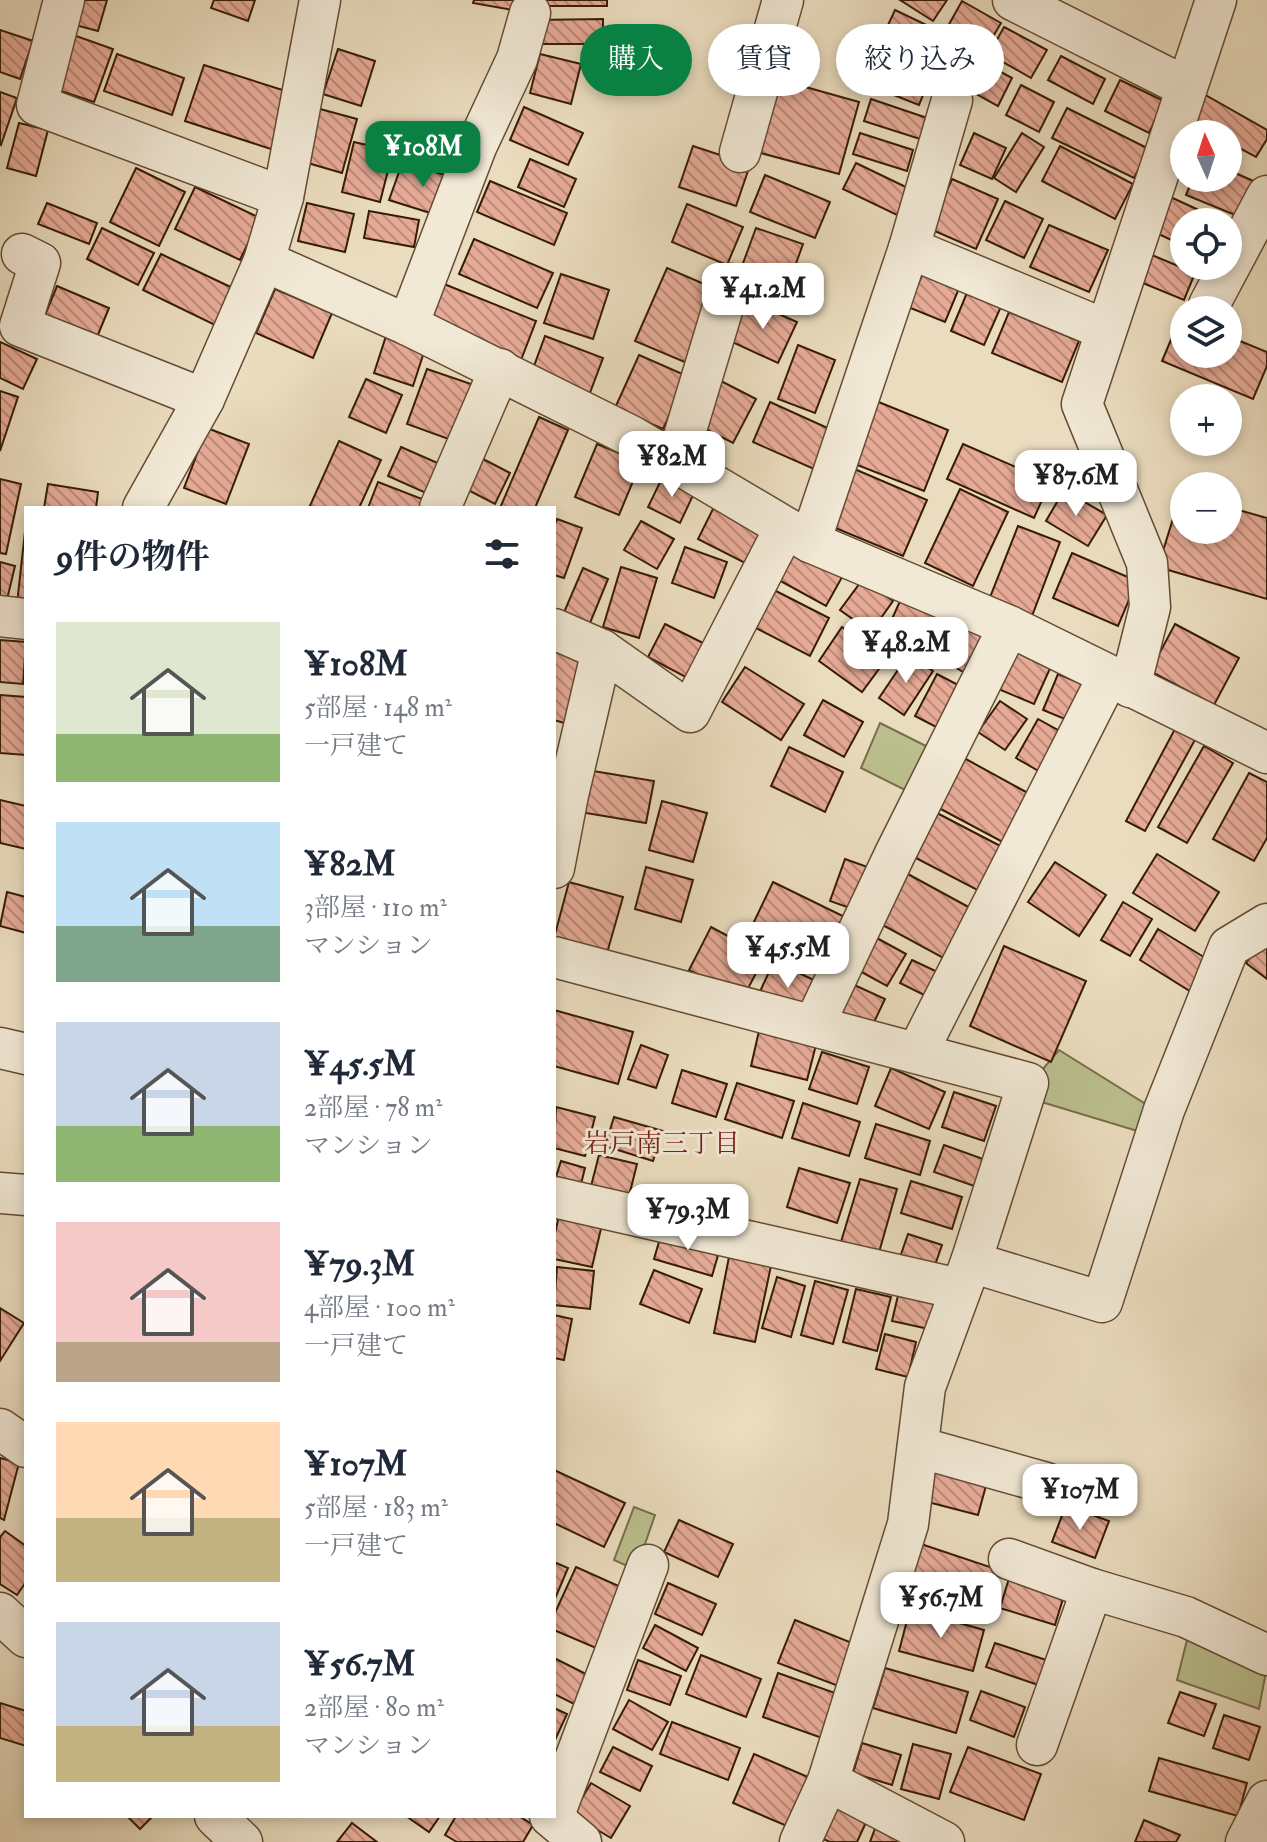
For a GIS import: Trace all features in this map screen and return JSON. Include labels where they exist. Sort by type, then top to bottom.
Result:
[{"type":"street","points":[[64,0],[37,105],[283,197]]},
{"type":"street","points":[[144,506],[204,399],[264,261],[283,197],[320,0]]},
{"type":"street","points":[[740,152],[783,0]]},
{"type":"street","points":[[1013,0],[1186,87]]},
{"type":"street","points":[[917,1053],[1119,682],[1150,607],[1147,563],[1082,404],[1216,0]]},
{"type":"street","points":[[408,325],[476,147],[517,59],[530,13]]},
{"type":"street","points":[[556,630],[602,650],[690,712],[797,535],[909,248],[952,100]]},
{"type":"street","points":[[1214,296],[1267,196]]},
{"type":"street","points":[[909,248],[1106,330]]},
{"type":"street","points":[[22,254],[40,263],[20,326],[204,399]]},
{"type":"street","points":[[264,261],[408,325],[631,436],[797,535],[1009,626],[1267,753]]},
{"type":"street","points":[[676,463],[730,284]]},
{"type":"street","points":[[441,506],[500,369]]},
{"type":"street","points":[[0,616],[24,619]]},
{"type":"street","points":[[814,1025],[1009,626]]},
{"type":"street","points":[[556,847],[561,793],[602,650]]},
{"type":"street","points":[[556,1197],[1102,1302],[1164,1110],[1229,947],[1267,924]]},
{"type":"street","points":[[556,958],[1028,1083],[925,1387],[908,1524],[828,1781],[800,1842]]},
{"type":"street","points":[[0,1048],[24,1054]]},
{"type":"street","points":[[0,1193],[24,1195]]},
{"type":"street","points":[[0,1429],[24,1446]]},
{"type":"street","points":[[918,1447],[1046,1483]]},
{"type":"street","points":[[1009,1559],[1092,1589],[1186,1617],[1267,1655]]},
{"type":"street","points":[[558,1821],[648,1565]]},
{"type":"street","points":[[1037,1745],[1092,1589]]},
{"type":"street","points":[[0,1613],[24,1635]]},
{"type":"street","points":[[828,1781],[944,1842]]},
{"type":"street","points":[[1246,1842],[1267,1801]]},
{"type":"street","points":[[217,1818],[242,1842]]},
{"type":"green space","points":[[880,723],[944,755],[923,799],[861,768]]},
{"type":"green space","points":[[1059,1050],[1152,1108],[1144,1133],[1035,1100],[1037,1076]]},
{"type":"green space","points":[[634,1507],[655,1515],[636,1570],[614,1560]]},
{"type":"green space","points":[[1190,1628],[1256,1659],[1265,1677],[1259,1709],[1177,1680]]},
{"type":"building","points":[[71,0],[107,0],[98,31],[64,22]]},
{"type":"building","points":[[214,0],[255,0],[248,21],[211,8]]},
{"type":"building","points":[[474,0],[527,0],[525,12],[473,3]]},
{"type":"building","points":[[543,0],[607,0],[607,6],[543,6]]},
{"type":"building","points":[[900,0],[947,0],[933,21]]},
{"type":"building","points":[[962,1],[1001,23],[1000,24],[949,24]]},
{"type":"building","points":[[895,10],[924,24],[888,24]]},
{"type":"building","points":[[603,19],[603,24],[580,24],[580,44],[536,44],[535,20]]},
{"type":"building","points":[[1004,27],[1047,50],[1031,78],[1004,63]]},
{"type":"building","points":[[0,30],[33,41],[20,79],[0,72]]},
{"type":"building","points":[[62,31],[113,49],[94,102],[43,85]]},
{"type":"building","points":[[338,49],[375,61],[361,106],[323,94]]},
{"type":"building","points":[[117,54],[184,78],[172,115],[104,91]]},
{"type":"building","points":[[540,54],[580,64],[571,104],[530,93]]},
{"type":"building","points":[[1061,56],[1105,79],[1093,104],[1048,80]]},
{"type":"building","points":[[204,65],[295,94],[277,151],[185,121]]},
{"type":"building","points":[[1004,74],[1012,78],[1004,94]]},
{"type":"building","points":[[1120,80],[1164,101],[1149,133],[1105,111]]},
{"type":"building","points":[[1021,85],[1054,102],[1039,132],[1006,115]]},
{"type":"building","points":[[820,91],[859,102],[839,174],[757,152],[772,96],[820,96]]},
{"type":"building","points":[[0,92],[17,98],[1,145],[0,144]]},
{"type":"building","points":[[1202,93],[1267,130],[1267,139],[1256,157],[1242,150],[1242,120],[1188,119]]},
{"type":"building","points":[[896,96],[923,96],[919,105]]},
{"type":"building","points":[[980,96],[1003,96],[998,106]]},
{"type":"building","points":[[871,99],[927,118],[920,139],[864,121]]},
{"type":"building","points":[[309,106],[357,119],[342,173],[294,159]]},
{"type":"building","points":[[524,107],[583,133],[568,165],[510,140]]},
{"type":"building","points":[[1067,108],[1149,149],[1134,178],[1052,138]]},
{"type":"building","points":[[19,123],[48,130],[36,176],[7,168]]},
{"type":"building","points":[[860,133],[913,150],[907,171],[853,154]]},
{"type":"building","points":[[974,133],[1006,148],[992,179],[960,165]]},
{"type":"building","points":[[1022,133],[1044,147],[1016,192],[994,178]]},
{"type":"building","points":[[354,142],[393,151],[380,202],[342,192]]},
{"type":"building","points":[[693,146],[750,165],[736,206],[679,187]]},
{"type":"building","points":[[1060,146],[1133,184],[1115,219],[1042,181]]},
{"type":"building","points":[[530,159],[576,179],[564,207],[518,187]]},
{"type":"building","points":[[403,161],[456,179],[443,217],[389,200]]},
{"type":"building","points":[[856,163],[910,189],[897,215],[843,189]]},
{"type":"building","points":[[136,168],[185,192],[159,246],[110,222]]},
{"type":"building","points":[[765,175],[830,202],[815,238],[750,212]]},
{"type":"building","points":[[1242,176],[1256,182],[1242,213],[1242,208],[1218,208],[1186,195],[1187,192],[1242,192]]},
{"type":"building","points":[[952,179],[998,199],[976,249],[930,229]]},
{"type":"building","points":[[490,181],[567,213],[554,245],[477,212]]},
{"type":"building","points":[[195,187],[260,218],[240,260],[175,229]]},
{"type":"building","points":[[1166,195],[1194,208],[1170,208],[1170,239],[1150,230]]},
{"type":"building","points":[[1005,201],[1043,219],[1024,258],[986,240]]},
{"type":"building","points":[[47,203],[97,223],[89,244],[38,224]]},
{"type":"building","points":[[307,203],[354,214],[345,252],[298,241]]},
{"type":"building","points":[[687,204],[743,227],[727,265],[672,242]]},
{"type":"building","points":[[369,211],[419,220],[414,247],[364,238]]},
{"type":"building","points":[[1049,225],[1108,250],[1089,292],[1030,267]]},
{"type":"building","points":[[102,228],[154,253],[138,285],[87,259]]},
{"type":"building","points":[[756,228],[803,244],[789,283],[742,266]]},
{"type":"building","points":[[474,239],[553,273],[537,308],[459,274]]},
{"type":"building","points":[[1140,250],[1170,263],[1170,280],[1192,280],[1186,296],[1174,296],[1128,277]]},
{"type":"building","points":[[161,254],[237,290],[219,327],[143,290]]},
{"type":"building","points":[[667,268],[725,293],[694,366],[635,341]]},
{"type":"building","points":[[924,271],[960,286],[945,322],[908,307]]},
{"type":"building","points":[[561,274],[609,290],[593,339],[544,323]]},
{"type":"building","points":[[444,284],[536,321],[521,360],[429,323]]},
{"type":"building","points":[[57,286],[109,308],[95,342],[43,320]]},
{"type":"building","points":[[969,288],[1003,302],[984,345],[951,331]]},
{"type":"building","points":[[275,289],[332,313],[313,358],[256,333]]},
{"type":"building","points":[[747,300],[797,322],[778,363],[728,340]]},
{"type":"building","points":[[1009,312],[1079,341],[1062,382],[992,353]]},
{"type":"building","points":[[386,336],[425,349],[413,386],[374,373]]},
{"type":"building","points":[[545,336],[603,358],[588,398],[530,377]]},
{"type":"building","points":[[0,342],[37,359],[23,389],[0,378]]},
{"type":"building","points":[[1170,342],[1170,364],[1162,361]]},
{"type":"building","points":[[1242,342],[1267,352],[1267,366],[1253,399],[1242,394],[1242,384],[1217,384],[1179,368],[1242,368]]},
{"type":"building","points":[[798,345],[835,360],[815,413],[778,399]]},
{"type":"building","points":[[639,355],[687,376],[663,429],[615,408]]},
{"type":"building","points":[[427,369],[474,385],[454,441],[407,424]]},
{"type":"building","points":[[366,379],[402,395],[386,433],[349,417]]},
{"type":"building","points":[[719,380],[756,399],[733,443],[696,424]]},
{"type":"building","points":[[0,391],[18,397],[0,451]]},
{"type":"building","points":[[876,401],[948,430],[924,491],[852,463]]},
{"type":"building","points":[[770,402],[832,430],[814,469],[753,442]]},
{"type":"building","points":[[539,417],[568,430],[536,506],[501,506]]},
{"type":"building","points":[[207,428],[249,444],[226,504],[184,488]]},
{"type":"building","points":[[339,441],[381,460],[360,506],[310,506]]},
{"type":"building","points":[[597,444],[641,462],[619,515],[575,497]]},
{"type":"building","points":[[963,444],[1050,482],[1034,518],[947,479]]},
{"type":"building","points":[[401,447],[449,468],[435,497],[388,476]]},
{"type":"building","points":[[483,459],[510,473],[495,504],[468,490]]},
{"type":"building","points":[[852,468],[927,500],[903,556],[828,525]]},
{"type":"building","points":[[663,476],[695,491],[680,523],[648,507]]},
{"type":"building","points":[[0,479],[21,484],[6,554],[0,553]]},
{"type":"building","points":[[378,482],[435,504],[434,506],[369,506]]},
{"type":"building","points":[[48,484],[98,492],[96,506],[44,506]]},
{"type":"building","points":[[960,489],[1008,512],[973,586],[925,563]]},
{"type":"building","points":[[1064,490],[1107,515],[1088,546],[1046,521]]},
{"type":"building","points":[[714,507],[763,532],[747,564],[698,539]]},
{"type":"building","points":[[1242,511],[1267,518],[1267,599],[1158,567],[1170,528],[1170,544],[1242,544]]},
{"type":"building","points":[[557,519],[582,528],[564,578],[556,576]]},
{"type":"building","points":[[641,521],[674,539],[657,569],[624,550]]},
{"type":"building","points":[[1018,526],[1060,542],[1032,616],[989,600]]},
{"type":"building","points":[[24,540],[24,605],[17,604]]},
{"type":"building","points":[[797,543],[846,570],[826,606],[777,579]]},
{"type":"building","points":[[685,547],[727,562],[714,598],[672,583]]},
{"type":"building","points":[[1072,553],[1137,581],[1118,626],[1053,598]]},
{"type":"building","points":[[0,562],[15,566],[5,608],[0,606]]},
{"type":"building","points":[[621,567],[657,578],[639,638],[603,627]]},
{"type":"building","points":[[583,568],[608,579],[588,628],[562,617]]},
{"type":"building","points":[[863,579],[893,601],[871,632],[840,610]]},
{"type":"building","points":[[772,589],[829,618],[810,656],[752,626]]},
{"type":"building","points":[[905,590],[943,607],[924,647],[887,630]]},
{"type":"building","points":[[959,617],[996,639],[972,677],[935,656]]},
{"type":"building","points":[[665,624],[713,648],[695,682],[648,657]]},
{"type":"building","points":[[1175,624],[1239,658],[1214,705],[1150,671]]},
{"type":"building","points":[[842,627],[887,658],[862,692],[819,661]]},
{"type":"building","points":[[0,640],[24,642],[23,684],[0,682]]},
{"type":"building","points":[[556,646],[593,657],[571,725],[556,721]]},
{"type":"building","points":[[1014,647],[1052,664],[1034,704],[996,688]]},
{"type":"building","points":[[908,655],[933,671],[904,715],[879,698]]},
{"type":"building","points":[[745,667],[804,704],[781,740],[722,702]]},
{"type":"building","points":[[937,674],[960,686],[938,728],[915,716]]},
{"type":"building","points":[[1058,674],[1087,686],[1072,722],[1043,710]]},
{"type":"building","points":[[0,695],[24,697],[24,755],[0,753]]},
{"type":"building","points":[[823,700],[863,722],[844,757],[804,735]]},
{"type":"building","points":[[1000,701],[1027,719],[1005,750],[978,732]]},
{"type":"building","points":[[1038,719],[1065,734],[1042,773],[1016,758]]},
{"type":"building","points":[[1176,727],[1196,738],[1145,831],[1126,821]]},
{"type":"building","points":[[1204,746],[1233,763],[1187,843],[1158,827]]},
{"type":"building","points":[[789,747],[843,772],[825,812],[771,786]]},
{"type":"building","points":[[964,758],[1037,798],[1010,846],[937,807]]},
{"type":"building","points":[[587,770],[654,781],[646,823],[580,812]]},
{"type":"building","points":[[1249,773],[1267,782],[1267,838],[1254,861],[1213,839]]},
{"type":"building","points":[[0,800],[24,806],[24,849],[0,843]]},
{"type":"building","points":[[662,801],[707,813],[693,862],[649,850]]},
{"type":"building","points":[[935,812],[1010,851],[987,895],[912,856]]},
{"type":"building","points":[[1157,854],[1219,892],[1195,931],[1133,893]]},
{"type":"building","points":[[845,859],[876,870],[861,912],[830,901]]},
{"type":"building","points":[[1055,862],[1106,895],[1079,936],[1028,902]]},
{"type":"building","points":[[646,867],[693,880],[681,922],[635,909]]},
{"type":"building","points":[[906,873],[974,910],[947,960],[879,923]]},
{"type":"building","points":[[569,882],[623,897],[607,953],[556,939]]},
{"type":"building","points":[[773,882],[855,922],[833,965],[752,926]]},
{"type":"building","points":[[7,892],[24,896],[24,932],[0,926]]},
{"type":"building","points":[[1123,902],[1152,919],[1130,956],[1101,940]]},
{"type":"building","points":[[711,927],[765,956],[743,998],[689,970]]},
{"type":"building","points":[[1158,929],[1212,962],[1193,993],[1140,960]]},
{"type":"building","points":[[1267,936],[1267,979],[1246,963]]},
{"type":"building","points":[[875,937],[906,954],[887,986],[856,969]]},
{"type":"building","points":[[1004,946],[1086,981],[1051,1062],[970,1026]]},
{"type":"building","points":[[912,960],[944,975],[932,999],[900,983]]},
{"type":"building","points":[[774,961],[820,983],[802,1019],[757,998]]},
{"type":"building","points":[[850,983],[885,999],[868,1035],[833,1018]]},
{"type":"building","points":[[556,1011],[633,1032],[618,1084],[556,1067]]},
{"type":"building","points":[[759,1031],[816,1045],[807,1080],[751,1066]]},
{"type":"building","points":[[641,1045],[668,1055],[656,1088],[628,1079]]},
{"type":"building","points":[[822,1052],[869,1067],[857,1104],[809,1089]]},
{"type":"building","points":[[891,1068],[945,1092],[929,1129],[875,1106]]},
{"type":"building","points":[[682,1070],[727,1084],[716,1117],[672,1103]]},
{"type":"building","points":[[737,1083],[794,1101],[782,1138],[725,1119]]},
{"type":"building","points":[[954,1092],[996,1106],[984,1141],[942,1127]]},
{"type":"building","points":[[803,1103],[860,1122],[849,1156],[792,1138]]},
{"type":"building","points":[[556,1107],[595,1117],[585,1156],[556,1149]]},
{"type":"building","points":[[614,1117],[663,1131],[653,1161],[605,1146]]},
{"type":"building","points":[[876,1124],[930,1141],[920,1175],[865,1158]]},
{"type":"building","points":[[944,1145],[986,1160],[977,1187],[934,1172]]},
{"type":"building","points":[[599,1155],[637,1164],[627,1204],[589,1194]]},
{"type":"building","points":[[561,1161],[585,1168],[578,1196],[556,1184]]},
{"type":"building","points":[[799,1168],[850,1183],[837,1223],[787,1207]]},
{"type":"building","points":[[860,1179],[897,1189],[878,1256],[840,1245]]},
{"type":"building","points":[[911,1181],[962,1197],[952,1229],[901,1213]]},
{"type":"building","points":[[560,1211],[603,1220],[592,1267],[556,1259],[556,1229]]},
{"type":"building","points":[[663,1228],[721,1245],[712,1276],[654,1259]]},
{"type":"building","points":[[908,1234],[942,1245],[932,1274],[898,1263]]},
{"type":"building","points":[[730,1252],[772,1261],[755,1342],[714,1333]]},
{"type":"building","points":[[557,1267],[594,1271],[590,1309],[556,1305]]},
{"type":"building","points":[[654,1270],[702,1289],[689,1323],[640,1304]]},
{"type":"building","points":[[777,1277],[805,1286],[791,1337],[762,1328]]},
{"type":"building","points":[[815,1281],[848,1290],[833,1344],[801,1335]]},
{"type":"building","points":[[900,1287],[936,1295],[929,1329],[892,1321]]},
{"type":"building","points":[[856,1289],[891,1297],[877,1351],[843,1342]]},
{"type":"building","points":[[0,1308],[24,1323],[0,1361]]},
{"type":"building","points":[[556,1315],[572,1319],[564,1360],[556,1358]]},
{"type":"building","points":[[885,1334],[916,1342],[908,1377],[876,1369]]},
{"type":"building","points":[[0,1458],[19,1463],[4,1520],[0,1518]]},
{"type":"building","points":[[933,1467],[987,1482],[978,1515],[924,1501]]},
{"type":"building","points":[[556,1471],[625,1503],[604,1547],[556,1524]]},
{"type":"building","points":[[1066,1505],[1109,1521],[1095,1558],[1052,1542]]},
{"type":"building","points":[[679,1520],[733,1544],[718,1577],[664,1552]]},
{"type":"building","points":[[5,1531],[24,1545],[24,1585],[17,1595],[0,1584],[0,1537]]},
{"type":"building","points":[[918,1543],[999,1570],[987,1603],[907,1575]]},
{"type":"building","points":[[556,1563],[568,1568],[556,1596]]},
{"type":"building","points":[[576,1567],[623,1588],[596,1648],[556,1631],[556,1611]]},
{"type":"building","points":[[1010,1575],[1065,1592],[1055,1625],[1000,1608]]},
{"type":"building","points":[[668,1583],[716,1604],[702,1635],[655,1614]]},
{"type":"building","points":[[910,1609],[984,1630],[973,1671],[899,1651]]},
{"type":"building","points":[[795,1620],[857,1645],[841,1687],[778,1663]]},
{"type":"building","points":[[655,1625],[698,1648],[686,1671],[643,1648]]},
{"type":"building","points":[[995,1643],[1046,1660],[1038,1685],[986,1667]]},
{"type":"building","points":[[701,1655],[761,1679],[746,1717],[686,1694]]},
{"type":"building","points":[[556,1659],[588,1675],[574,1704],[556,1695]]},
{"type":"building","points":[[638,1660],[681,1676],[670,1705],[627,1690]]},
{"type":"building","points":[[885,1668],[968,1692],[956,1733],[873,1708]]},
{"type":"building","points":[[778,1673],[838,1694],[822,1738],[763,1717]]},
{"type":"building","points":[[981,1691],[1025,1707],[1014,1737],[970,1720]]},
{"type":"building","points":[[1180,1692],[1216,1704],[1204,1736],[1168,1723]]},
{"type":"building","points":[[629,1700],[668,1722],[652,1750],[613,1729]]},
{"type":"building","points":[[0,1703],[24,1710],[24,1745],[0,1738]]},
{"type":"building","points":[[556,1709],[567,1714],[556,1738]]},
{"type":"building","points":[[1224,1715],[1260,1727],[1249,1760],[1213,1748]]},
{"type":"building","points":[[672,1722],[740,1748],[728,1780],[660,1754]]},
{"type":"building","points":[[862,1743],[901,1755],[892,1785],[853,1773]]},
{"type":"building","points":[[913,1744],[951,1754],[939,1799],[901,1789]]},
{"type":"building","points":[[613,1747],[652,1766],[640,1791],[600,1772]]},
{"type":"building","points":[[968,1747],[1041,1774],[1024,1820],[950,1792]]},
{"type":"building","points":[[754,1754],[808,1777],[787,1826],[733,1803]]},
{"type":"building","points":[[1159,1758],[1247,1783],[1238,1816],[1149,1791]]},
{"type":"building","points":[[591,1783],[630,1806],[611,1838],[572,1815]]},
{"type":"building","points":[[830,1801],[868,1818],[857,1842],[830,1842],[814,1835]]},
{"type":"building","points":[[129,1818],[151,1818],[140,1829]]},
{"type":"building","points":[[409,1818],[439,1818],[429,1832]]},
{"type":"building","points":[[455,1818],[522,1818],[533,1825],[523,1842],[457,1842],[445,1835]]},
{"type":"building","points":[[1144,1820],[1180,1835],[1176,1842],[1135,1842]]},
{"type":"building","points":[[352,1823],[377,1842],[337,1842]]},
{"type":"building","points":[[877,1823],[917,1842],[870,1842]]},
{"type":"district","name":"岩戸南三丁目","points":[[662,1144]]}]
